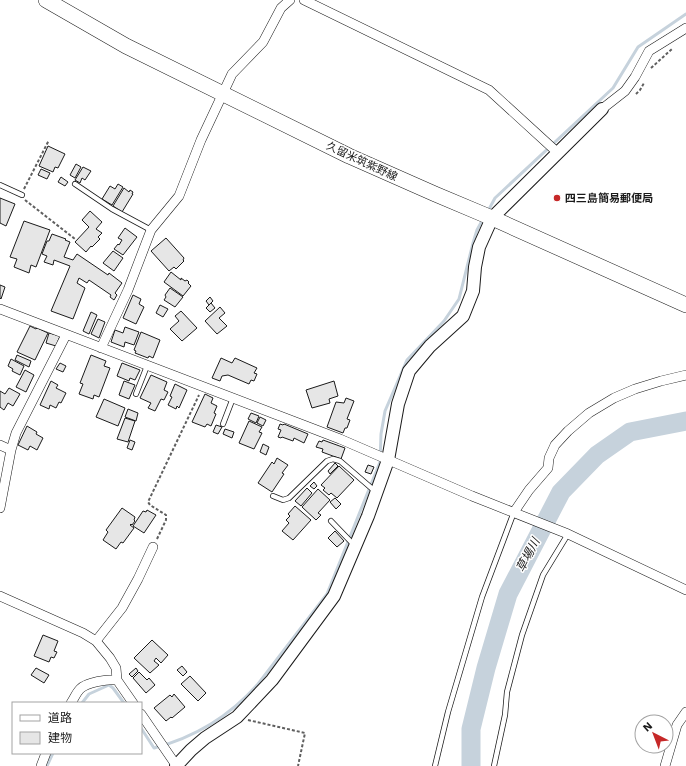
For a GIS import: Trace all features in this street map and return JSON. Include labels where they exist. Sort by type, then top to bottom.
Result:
[{"type":"main road","name":"久留米筑紫野線","points":[[46,0],[126,46],[348,156],[492,218],[686,305]]},
{"type":"street","points":[[101,348],[128,290],[151,230],[179,196],[201,140],[232,74],[262,42],[281,8],[290,0]]},
{"type":"street","points":[[304,0],[489,90],[558,153]]},
{"type":"street","points":[[142,715],[176,765],[204,738],[237,717],[272,680],[334,596],[377,493],[388,460],[398,404],[409,371],[430,346],[463,316],[473,291],[475,267],[479,247],[492,218],[602,109],[625,91],[635,77],[649,51],[686,28]]},
{"type":"street","points":[[0,309],[66,336],[340,439],[472,496],[566,533],[686,590]]},
{"type":"street","points":[[0,508],[3,448],[16,433],[66,336]]},
{"type":"street","points":[[517,513],[529,490],[548,468],[549,458],[555,445],[568,431],[589,413],[614,398],[636,389],[686,375]]},
{"type":"street","points":[[96,641],[122,608],[153,547]]},
{"type":"street","points":[[0,596],[83,633],[96,641],[116,668],[117,680],[132,702]]},
{"type":"street","points":[[72,702],[80,688],[108,679],[117,680]]},
{"type":"street","points":[[665,766],[677,725],[686,712]]},
{"type":"street","points":[[41,766],[46,754]]},
{"type":"lane","points":[[75,184],[112,209],[151,230]]},
{"type":"lane","points":[[0,185],[22,196]]},
{"type":"lane","points":[[136,394],[147,366]]},
{"type":"lane","points":[[223,424],[233,398]]},
{"type":"lane","points":[[274,496],[283,500],[289,498],[327,461],[333,459],[340,461],[377,493]]},
{"type":"lane","points":[[435,766],[448,712],[482,597],[517,513]]},
{"type":"lane","points":[[331,521],[355,546]]},
{"type":"lane","points":[[494,766],[505,715],[507,692],[522,635],[543,575],[566,533]]},
{"type":"path","points":[[49,140],[22,191],[22,196],[26,202],[75,239]]},
{"type":"path","points":[[153,547],[166,520],[166,515],[150,505],[148,502],[203,387]]},
{"type":"path","points":[[237,717],[305,733],[298,766]]},
{"type":"building","points":[[48,146],[65,154],[58,168],[55,167],[53,172],[39,166]]},
{"type":"building","points":[[76,164],[81,167],[75,178],[70,175]]},
{"type":"building","points":[[83,167],[91,171],[85,180],[82,178],[80,183],[75,180]]},
{"type":"building","points":[[41,169],[50,173],[47,179],[38,175]]},
{"type":"building","points":[[61,177],[68,182],[65,186],[58,182]]},
{"type":"building","points":[[118,184],[123,187],[112,205],[102,199],[110,186],[115,189]]},
{"type":"building","points":[[124,188],[129,192],[130,190],[133,192],[133,194],[122,212],[113,206]]},
{"type":"building","points":[[0,198],[15,204],[6,226],[0,223]]},
{"type":"building","points":[[90,211],[102,222],[96,229],[102,233],[98,237],[100,239],[86,252],[75,242],[89,227],[82,220]]},
{"type":"building","points":[[24,221],[50,230],[36,267],[31,265],[29,273],[14,267],[17,259],[10,257]]},
{"type":"building","points":[[125,228],[137,237],[123,255],[114,249],[122,240],[118,238]]},
{"type":"building","points":[[52,234],[70,242],[64,257],[73,260],[77,254],[108,275],[109,273],[122,283],[115,293],[117,295],[114,300],[110,297],[111,295],[89,280],[87,283],[79,278],[77,283],[85,288],[73,319],[51,311],[70,266],[54,260],[53,265],[44,262],[47,256],[42,254],[47,241],[49,241]]},
{"type":"building","points":[[166,238],[184,258],[184,261],[176,269],[174,267],[169,271],[151,251]]},
{"type":"building","points":[[113,251],[123,258],[114,271],[103,263]]},
{"type":"building","points":[[171,272],[181,280],[181,278],[185,281],[187,280],[191,286],[183,296],[164,282]]},
{"type":"building","points":[[0,285],[5,287],[1,299],[0,298]]},
{"type":"building","points":[[170,288],[183,297],[175,307],[164,300],[166,297],[165,295]]},
{"type":"building","points":[[133,295],[141,299],[139,304],[144,307],[136,324],[123,318]]},
{"type":"building","points":[[210,297],[213,301],[209,305],[206,301]]},
{"type":"building","points":[[211,303],[215,308],[210,312],[206,308]]},
{"type":"building","points":[[160,305],[168,309],[163,317],[156,313]]},
{"type":"building","points":[[220,307],[225,313],[219,318],[227,326],[217,334],[205,321]]},
{"type":"building","points":[[181,311],[197,328],[182,341],[170,329],[179,321],[175,316]]},
{"type":"building","points":[[91,312],[97,315],[89,334],[83,331]]},
{"type":"building","points":[[98,319],[105,322],[99,338],[91,334]]},
{"type":"building","points":[[30,326],[48,333],[35,360],[17,352]]},
{"type":"building","points":[[125,327],[139,332],[134,345],[125,342],[124,347],[111,342],[115,330],[123,333]]},
{"type":"building","points":[[141,332],[160,340],[153,358],[149,356],[148,358],[135,353],[136,351],[134,350]]},
{"type":"building","points":[[49,333],[60,336],[56,346],[46,343]]},
{"type":"building","points":[[17,355],[31,361],[29,367],[15,360]]},
{"type":"building","points":[[91,355],[106,361],[104,366],[110,368],[99,397],[94,395],[93,399],[79,394],[83,384],[80,383]]},
{"type":"building","points":[[221,358],[232,363],[235,358],[257,368],[254,373],[257,374],[254,381],[251,380],[249,384],[228,375],[222,376],[220,381],[212,378]]},
{"type":"building","points":[[11,359],[24,366],[20,375],[12,371],[13,369],[8,366]]},
{"type":"building","points":[[60,363],[66,366],[63,372],[56,369]]},
{"type":"building","points":[[122,363],[140,370],[135,380],[130,378],[129,381],[117,376]]},
{"type":"building","points":[[25,370],[34,375],[26,392],[16,387]]},
{"type":"building","points":[[151,375],[167,382],[164,390],[168,392],[164,400],[161,399],[155,411],[148,408],[151,403],[140,398]]},
{"type":"building","points":[[51,381],[58,385],[56,388],[66,393],[61,403],[59,402],[56,408],[50,405],[49,409],[40,405]]},
{"type":"building","points":[[124,381],[135,385],[129,399],[119,395]]},
{"type":"building","points":[[334,381],[338,396],[329,399],[330,403],[312,408],[306,390]]},
{"type":"building","points":[[175,384],[187,390],[179,408],[177,406],[176,409],[168,405],[172,397],[170,396]]},
{"type":"building","points":[[9,388],[20,394],[13,406],[8,403],[4,410],[0,407],[0,391],[5,394]]},
{"type":"building","points":[[205,394],[213,398],[211,403],[217,406],[214,413],[216,414],[211,426],[207,424],[205,427],[192,422]]},
{"type":"building","points":[[346,398],[354,401],[347,419],[350,420],[343,433],[327,427],[336,402],[344,403]]},
{"type":"building","points":[[104,399],[125,408],[118,426],[96,417]]},
{"type":"building","points":[[128,409],[138,413],[136,421],[125,417]]},
{"type":"building","points":[[251,413],[259,416],[256,423],[248,419]]},
{"type":"building","points":[[260,417],[266,420],[263,426],[257,423]]},
{"type":"building","points":[[125,418],[135,421],[128,442],[117,439]]},
{"type":"building","points":[[249,421],[262,427],[259,432],[262,433],[254,449],[239,443]]},
{"type":"building","points":[[280,424],[284,424],[308,434],[304,443],[294,438],[293,441],[278,437],[281,430],[278,429]]},
{"type":"building","points":[[216,425],[222,427],[218,434],[213,432]]},
{"type":"building","points":[[27,426],[43,438],[37,450],[30,446],[28,450],[18,445]]},
{"type":"building","points":[[225,429],[234,432],[232,438],[223,434]]},
{"type":"building","points":[[130,440],[135,442],[132,450],[127,448]]},
{"type":"building","points":[[323,440],[345,448],[341,459],[322,452],[323,449],[316,447],[319,441],[322,442]]},
{"type":"building","points":[[263,444],[269,447],[266,455],[260,452]]},
{"type":"building","points":[[277,458],[288,465],[272,492],[258,483],[272,462],[274,464]]},
{"type":"building","points":[[335,463],[338,466],[330,474],[328,471]]},
{"type":"building","points":[[368,465],[374,467],[371,474],[365,472]]},
{"type":"building","points":[[339,466],[354,480],[337,498],[331,493],[329,495],[323,490],[325,488],[321,485]]},
{"type":"building","points":[[314,482],[317,486],[314,489],[310,486]]},
{"type":"building","points":[[307,488],[312,493],[301,506],[295,501]]},
{"type":"building","points":[[318,489],[330,500],[318,513],[321,515],[316,520],[302,507]]},
{"type":"building","points":[[335,498],[341,504],[336,509],[330,502]]},
{"type":"building","points":[[295,506],[311,520],[293,540],[282,531],[289,523],[286,520],[290,516],[288,514]]},
{"type":"building","points":[[122,508],[135,517],[135,521],[132,525],[130,525],[134,528],[123,543],[121,542],[116,549],[103,540],[108,532],[106,530]]},
{"type":"building","points":[[147,510],[156,515],[144,533],[133,526],[143,511],[146,512]]},
{"type":"building","points":[[335,531],[344,541],[337,547],[328,538]]},
{"type":"building","points":[[43,635],[58,641],[54,651],[57,652],[54,658],[51,657],[49,662],[34,656]]},
{"type":"building","points":[[152,640],[168,655],[161,663],[156,658],[154,661],[159,665],[150,673],[134,658]]},
{"type":"building","points":[[182,666],[187,672],[183,676],[177,670]]},
{"type":"building","points":[[36,668],[49,675],[44,683],[31,675]]},
{"type":"building","points":[[136,668],[138,671],[132,677],[129,674]]},
{"type":"building","points":[[139,672],[147,680],[149,678],[155,685],[146,693],[133,678]]},
{"type":"building","points":[[190,676],[206,693],[198,701],[181,684]]},
{"type":"building","points":[[174,694],[185,707],[166,721],[154,708],[170,695],[172,697]]},
{"type":"waterway","points":[[488,211],[495,198],[613,88],[638,47],[686,14]]},
{"type":"waterway","points":[[142,730],[154,748],[184,738],[211,724],[224,715],[236,706],[258,684],[327,594],[380,462],[381,434],[385,411],[407,360],[444,321],[459,299],[473,243],[477,230],[483,219]]},
{"type":"waterway","name":"草場川","points":[[471,766],[471,729],[486,668],[508,594],[561,492],[597,455],[630,432],[686,421]]},
{"type":"waterway","points":[[83,702],[89,694],[109,685],[123,702]]},
{"type":"waterway","points":[[47,766],[53,754]]},
{"type":"place","name":"四三島簡易郵便局","points":[[557,198]]}]
